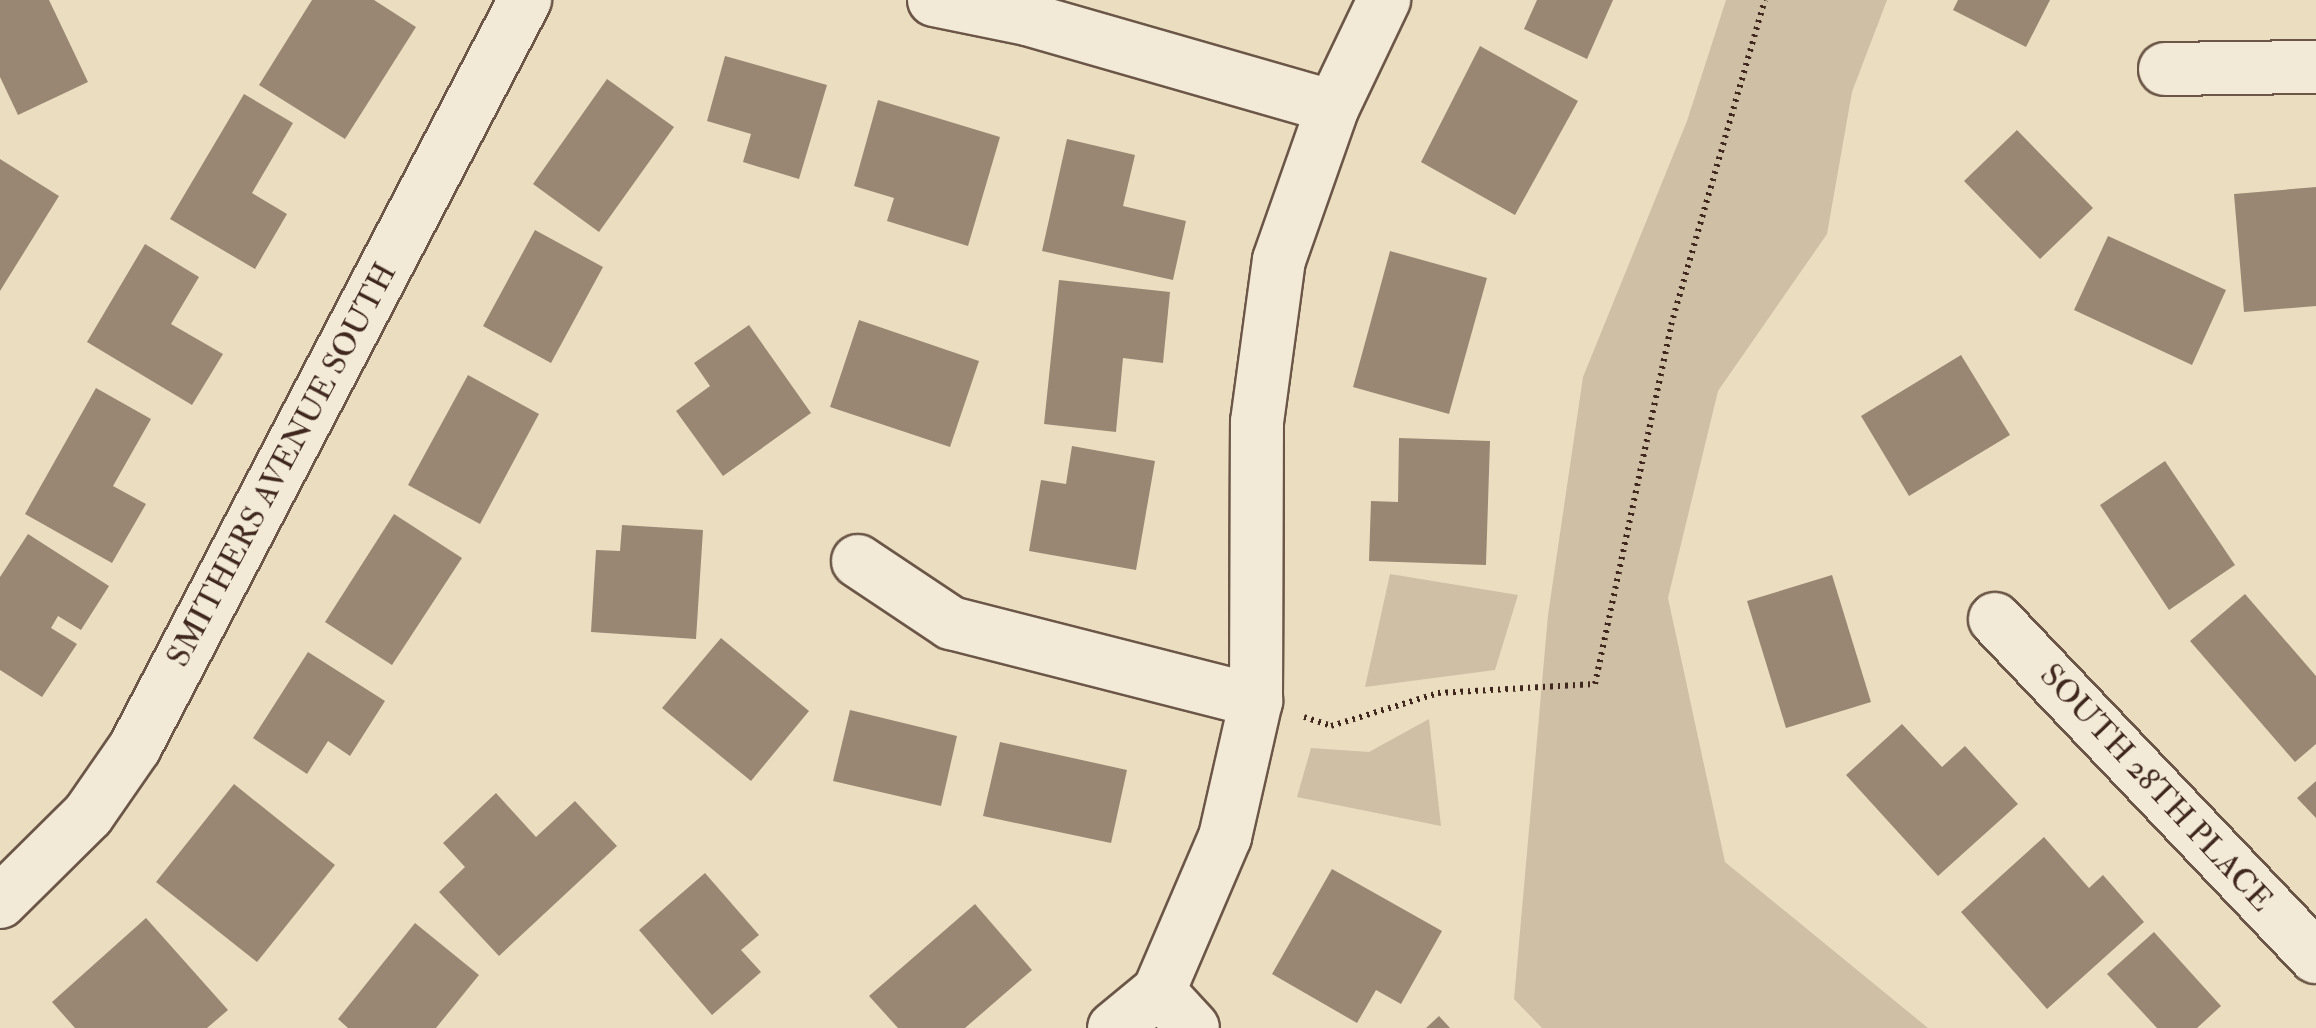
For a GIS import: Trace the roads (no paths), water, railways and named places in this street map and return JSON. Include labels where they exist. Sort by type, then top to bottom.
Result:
[{"type":"street","name":"SMITHERS AVENUE SOUTH","points":[[0,902],[88,815],[135,747],[525,0]]},
{"type":"street","points":[[934,0],[1027,20],[1333,106]]},
{"type":"street","points":[[1114,1028],[1158,991],[1226,838],[1256,701],[1257,422],[1278,260],[1333,106],[1384,0]]},
{"type":"street","points":[[2165,69],[2316,67]]},
{"type":"street","points":[[858,561],[951,623],[1256,701]]},
{"type":"street","name":"SOUTH 28TH PLACE","points":[[1995,619],[2316,958]]},
{"type":"street","points":[[1158,991],[1194,1028]]}]
